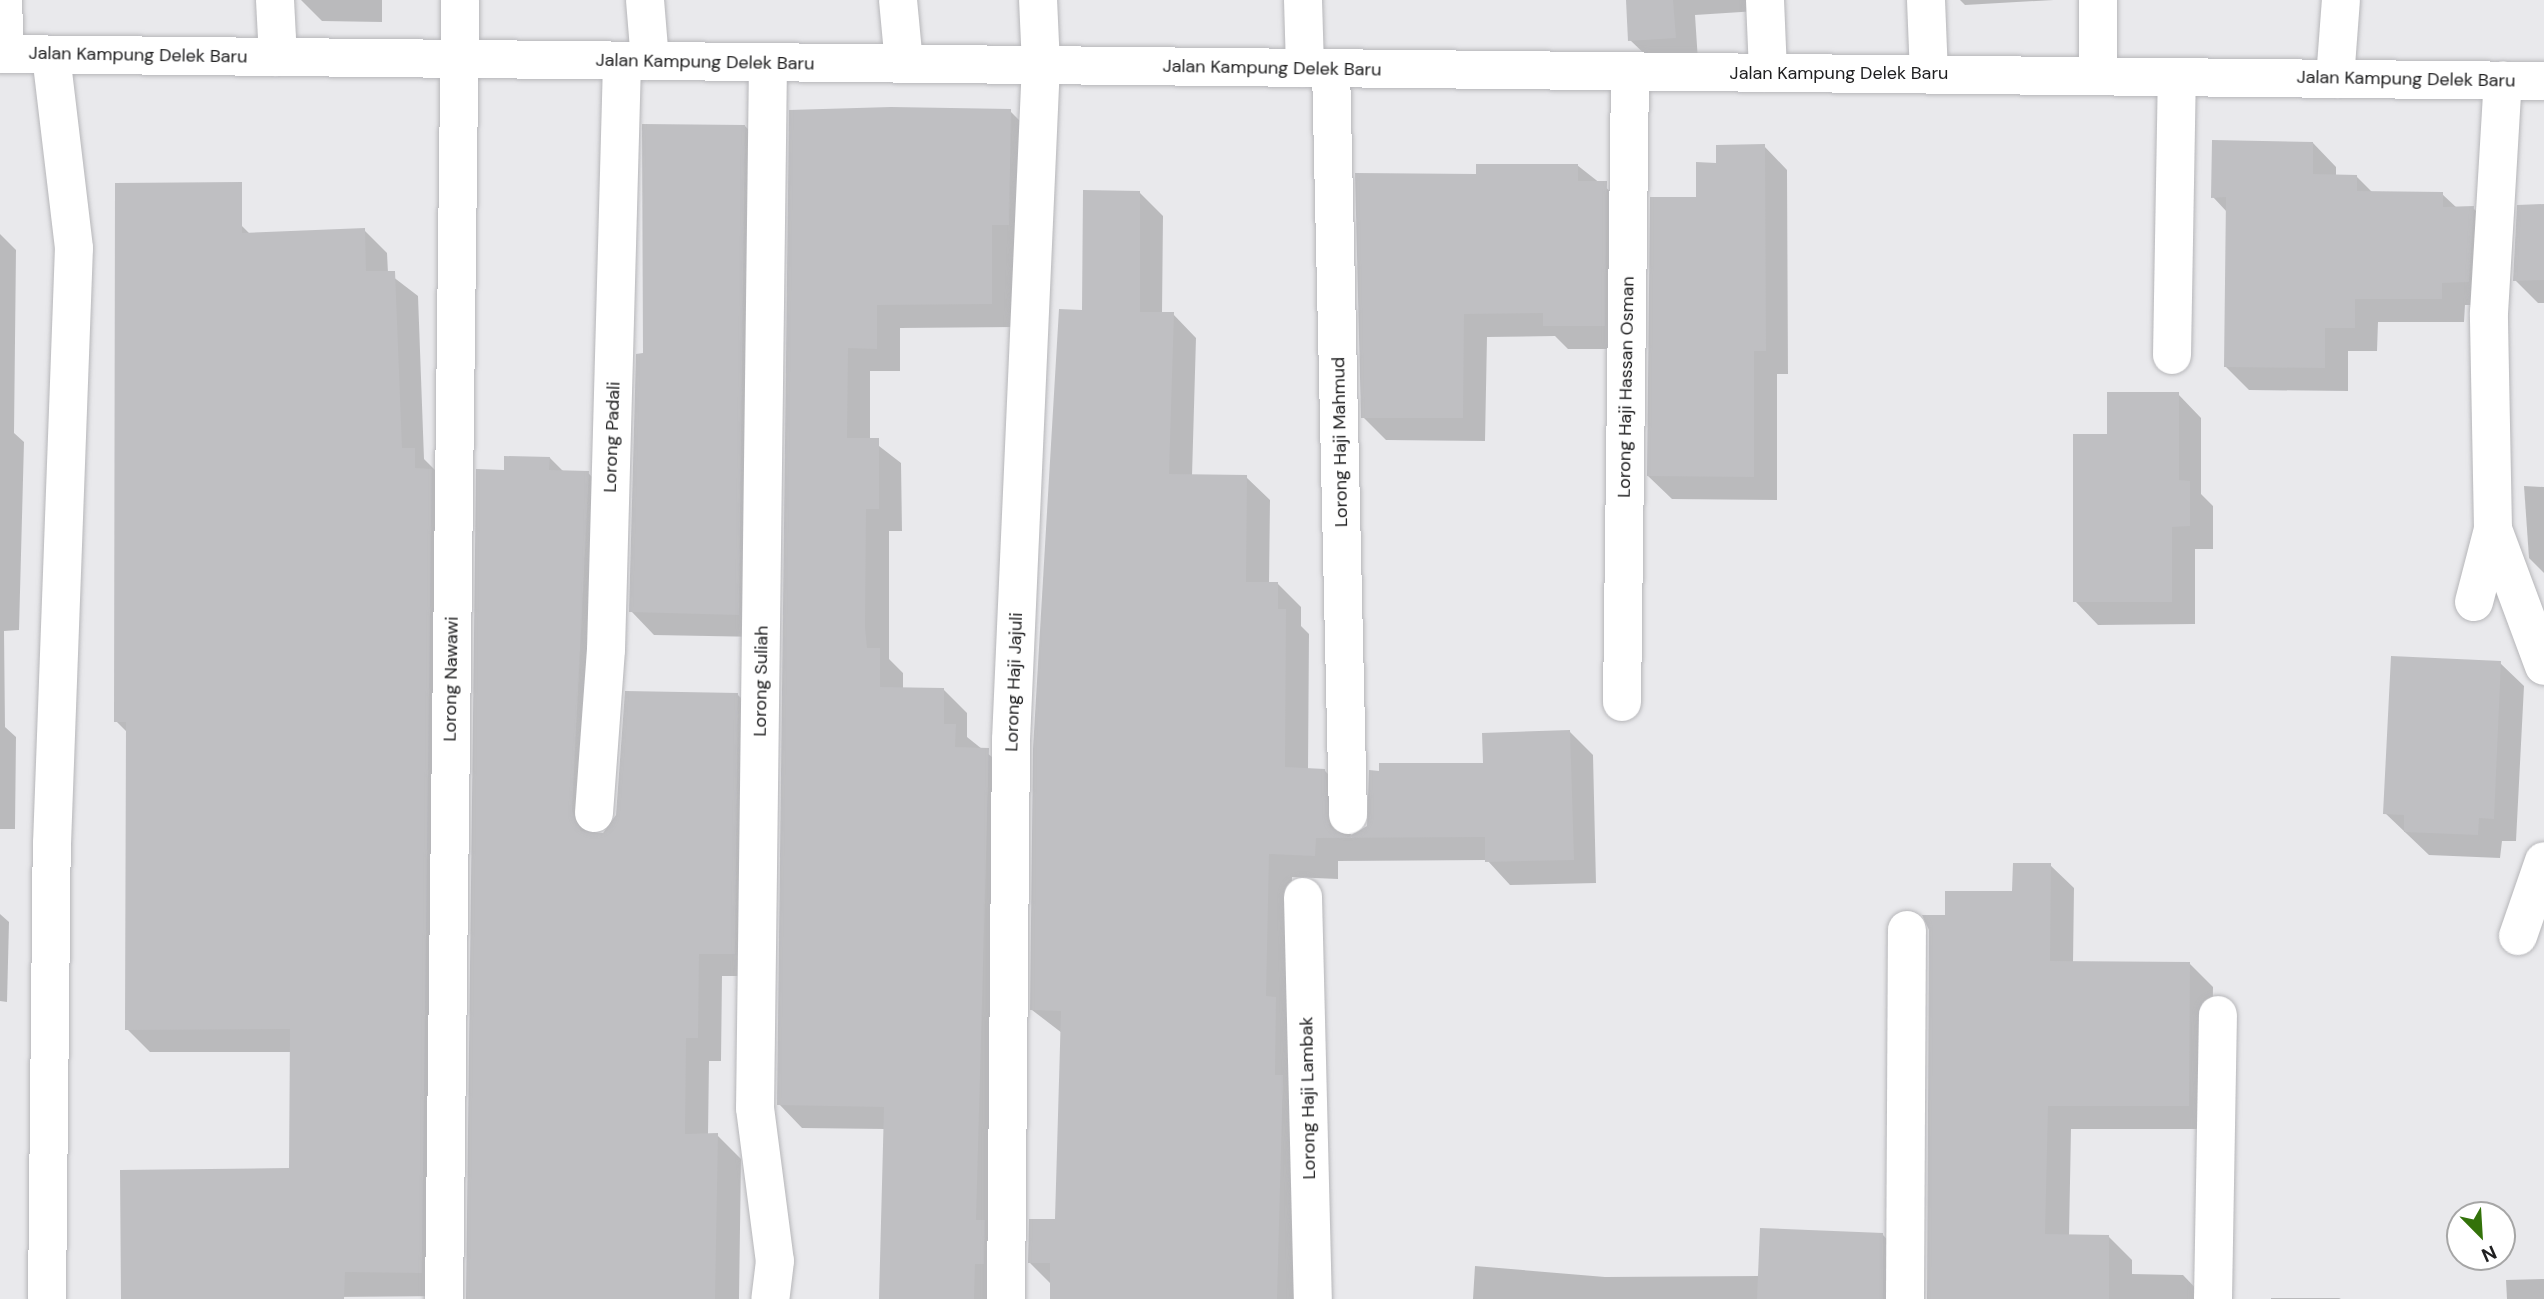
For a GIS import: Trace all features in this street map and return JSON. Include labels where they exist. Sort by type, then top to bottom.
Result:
[{"type":"street","points":[[3,0],[3,54]]},
{"type":"street","points":[[275,0],[278,57]]},
{"type":"street","name":"Lorong Nawawi","points":[[444,1299],[463,59],[460,0]]},
{"type":"street","name":"Lorong Padali","points":[[594,813],[607,637],[636,61],[645,0]]},
{"type":"street","points":[[898,0],[904,64]]},
{"type":"street","name":"Lorong Haji Jajuli","points":[[1006,1299],[1011,740],[1041,65],[1038,0]]},
{"type":"street","name":"Lorong Haji Mahmud","points":[[1303,0],[1318,68],[1348,815]]},
{"type":"street","points":[[1765,0],[1768,73]]},
{"type":"street","points":[[1926,0],[1929,74]]},
{"type":"street","points":[[2098,0],[2098,76]]},
{"type":"street","points":[[2335,79],[2341,0]]},
{"type":"street","name":"Jalan Kampung Delek Baru","points":[[3,54],[2544,81]]},
{"type":"street","points":[[47,1299],[52,844],[74,248],[51,55]]},
{"type":"street","name":"Lorong Suliah","points":[[768,62],[755,1108],[775,1261],[770,1299]]},
{"type":"street","name":"Lorong Haji Hassan Osman","points":[[1622,702],[1630,71]]},
{"type":"street","points":[[2172,355],[2177,77]]},
{"type":"street","points":[[2474,602],[2493,529],[2489,313],[2503,80]]},
{"type":"street","points":[[2493,529],[2544,666]]},
{"type":"street","points":[[2518,936],[2544,861]]},
{"type":"street","name":"Lorong Haji Lambak","points":[[1303,897],[1312,1299]]},
{"type":"street","points":[[1905,1299],[1907,930]]},
{"type":"street","points":[[2213,1299],[2218,1015]]},
{"type":"building","points":[[1626,0],[1673,0],[1676,38],[1628,41]]},
{"type":"building","points":[[891,107],[1011,109],[1009,225],[992,225],[992,304],[877,305],[877,349],[848,348],[847,438],[879,438],[879,509],[866,509],[865,627],[867,648],[880,648],[880,687],[944,688],[944,724],[956,724],[955,747],[989,748],[976,1220],[985,1220],[984,1264],[975,1264],[974,1299],[879,1299],[884,1107],[777,1105],[789,110]]},
{"type":"building","points":[[642,124],[745,125],[739,615],[629,612],[636,354],[643,353]]},
{"type":"building","points":[[2212,140],[2313,142],[2313,174],[2357,175],[2357,191],[2443,192],[2443,207],[2474,206],[2469,282],[2442,283],[2442,299],[2355,299],[2355,328],[2325,328],[2325,368],[2224,367],[2226,197],[2211,198]]},
{"type":"building","points":[[1765,144],[1766,351],[1754,351],[1754,477],[1647,476],[1650,197],[1696,197],[1696,162],[1716,163],[1716,145]]},
{"type":"building","points":[[1476,164],[1578,164],[1578,181],[1607,181],[1605,326],[1543,326],[1543,313],[1464,314],[1463,418],[1361,418],[1355,173],[1476,174]]},
{"type":"building","points":[[242,182],[242,233],[365,228],[366,271],[395,271],[402,448],[415,448],[415,468],[432,469],[422,1273],[345,1272],[344,1299],[121,1299],[120,1170],[289,1168],[290,1029],[125,1030],[126,722],[114,722],[115,183]]},
{"type":"building","points":[[1083,190],[1140,191],[1140,312],[1174,312],[1169,474],[1247,475],[1246,582],[1278,582],[1278,609],[1286,609],[1285,767],[1325,769],[1330,827],[1348,837],[1367,826],[1369,770],[1379,771],[1379,763],[1483,763],[1482,733],[1570,730],[1574,860],[1485,862],[1485,837],[1316,838],[1315,856],[1269,854],[1266,996],[1276,997],[1275,1075],[1283,1075],[1277,1299],[1050,1299],[1050,1263],[1028,1263],[1029,1219],[1055,1219],[1061,1011],[1030,1010],[1033,749],[1059,309],[1082,310]]},
{"type":"building","points":[[2544,204],[2544,280],[2513,281],[2517,205]]},
{"type":"building","points":[[2107,392],[2179,392],[2179,480],[2190,481],[2190,526],[2172,527],[2172,602],[2073,602],[2073,434],[2107,434]]},
{"type":"building","points":[[504,456],[550,457],[549,470],[589,471],[572,811],[581,831],[603,833],[616,815],[625,691],[738,693],[735,954],[699,954],[698,1038],[686,1038],[685,1134],[718,1133],[715,1299],[466,1299],[476,469],[504,470]]},
{"type":"building","points":[[2391,656],[2501,661],[2494,819],[2479,818],[2478,835],[2404,832],[2404,815],[2383,814]]},
{"type":"building","points":[[2013,863],[2051,863],[2050,961],[2190,962],[2189,1106],[2048,1106],[2045,1234],[2109,1235],[2109,1299],[1927,1299],[1929,930],[1922,915],[1945,915],[1945,891],[2012,891]]},
{"type":"building","points":[[1760,1228],[1883,1233],[1883,1299],[1757,1299]]}]
